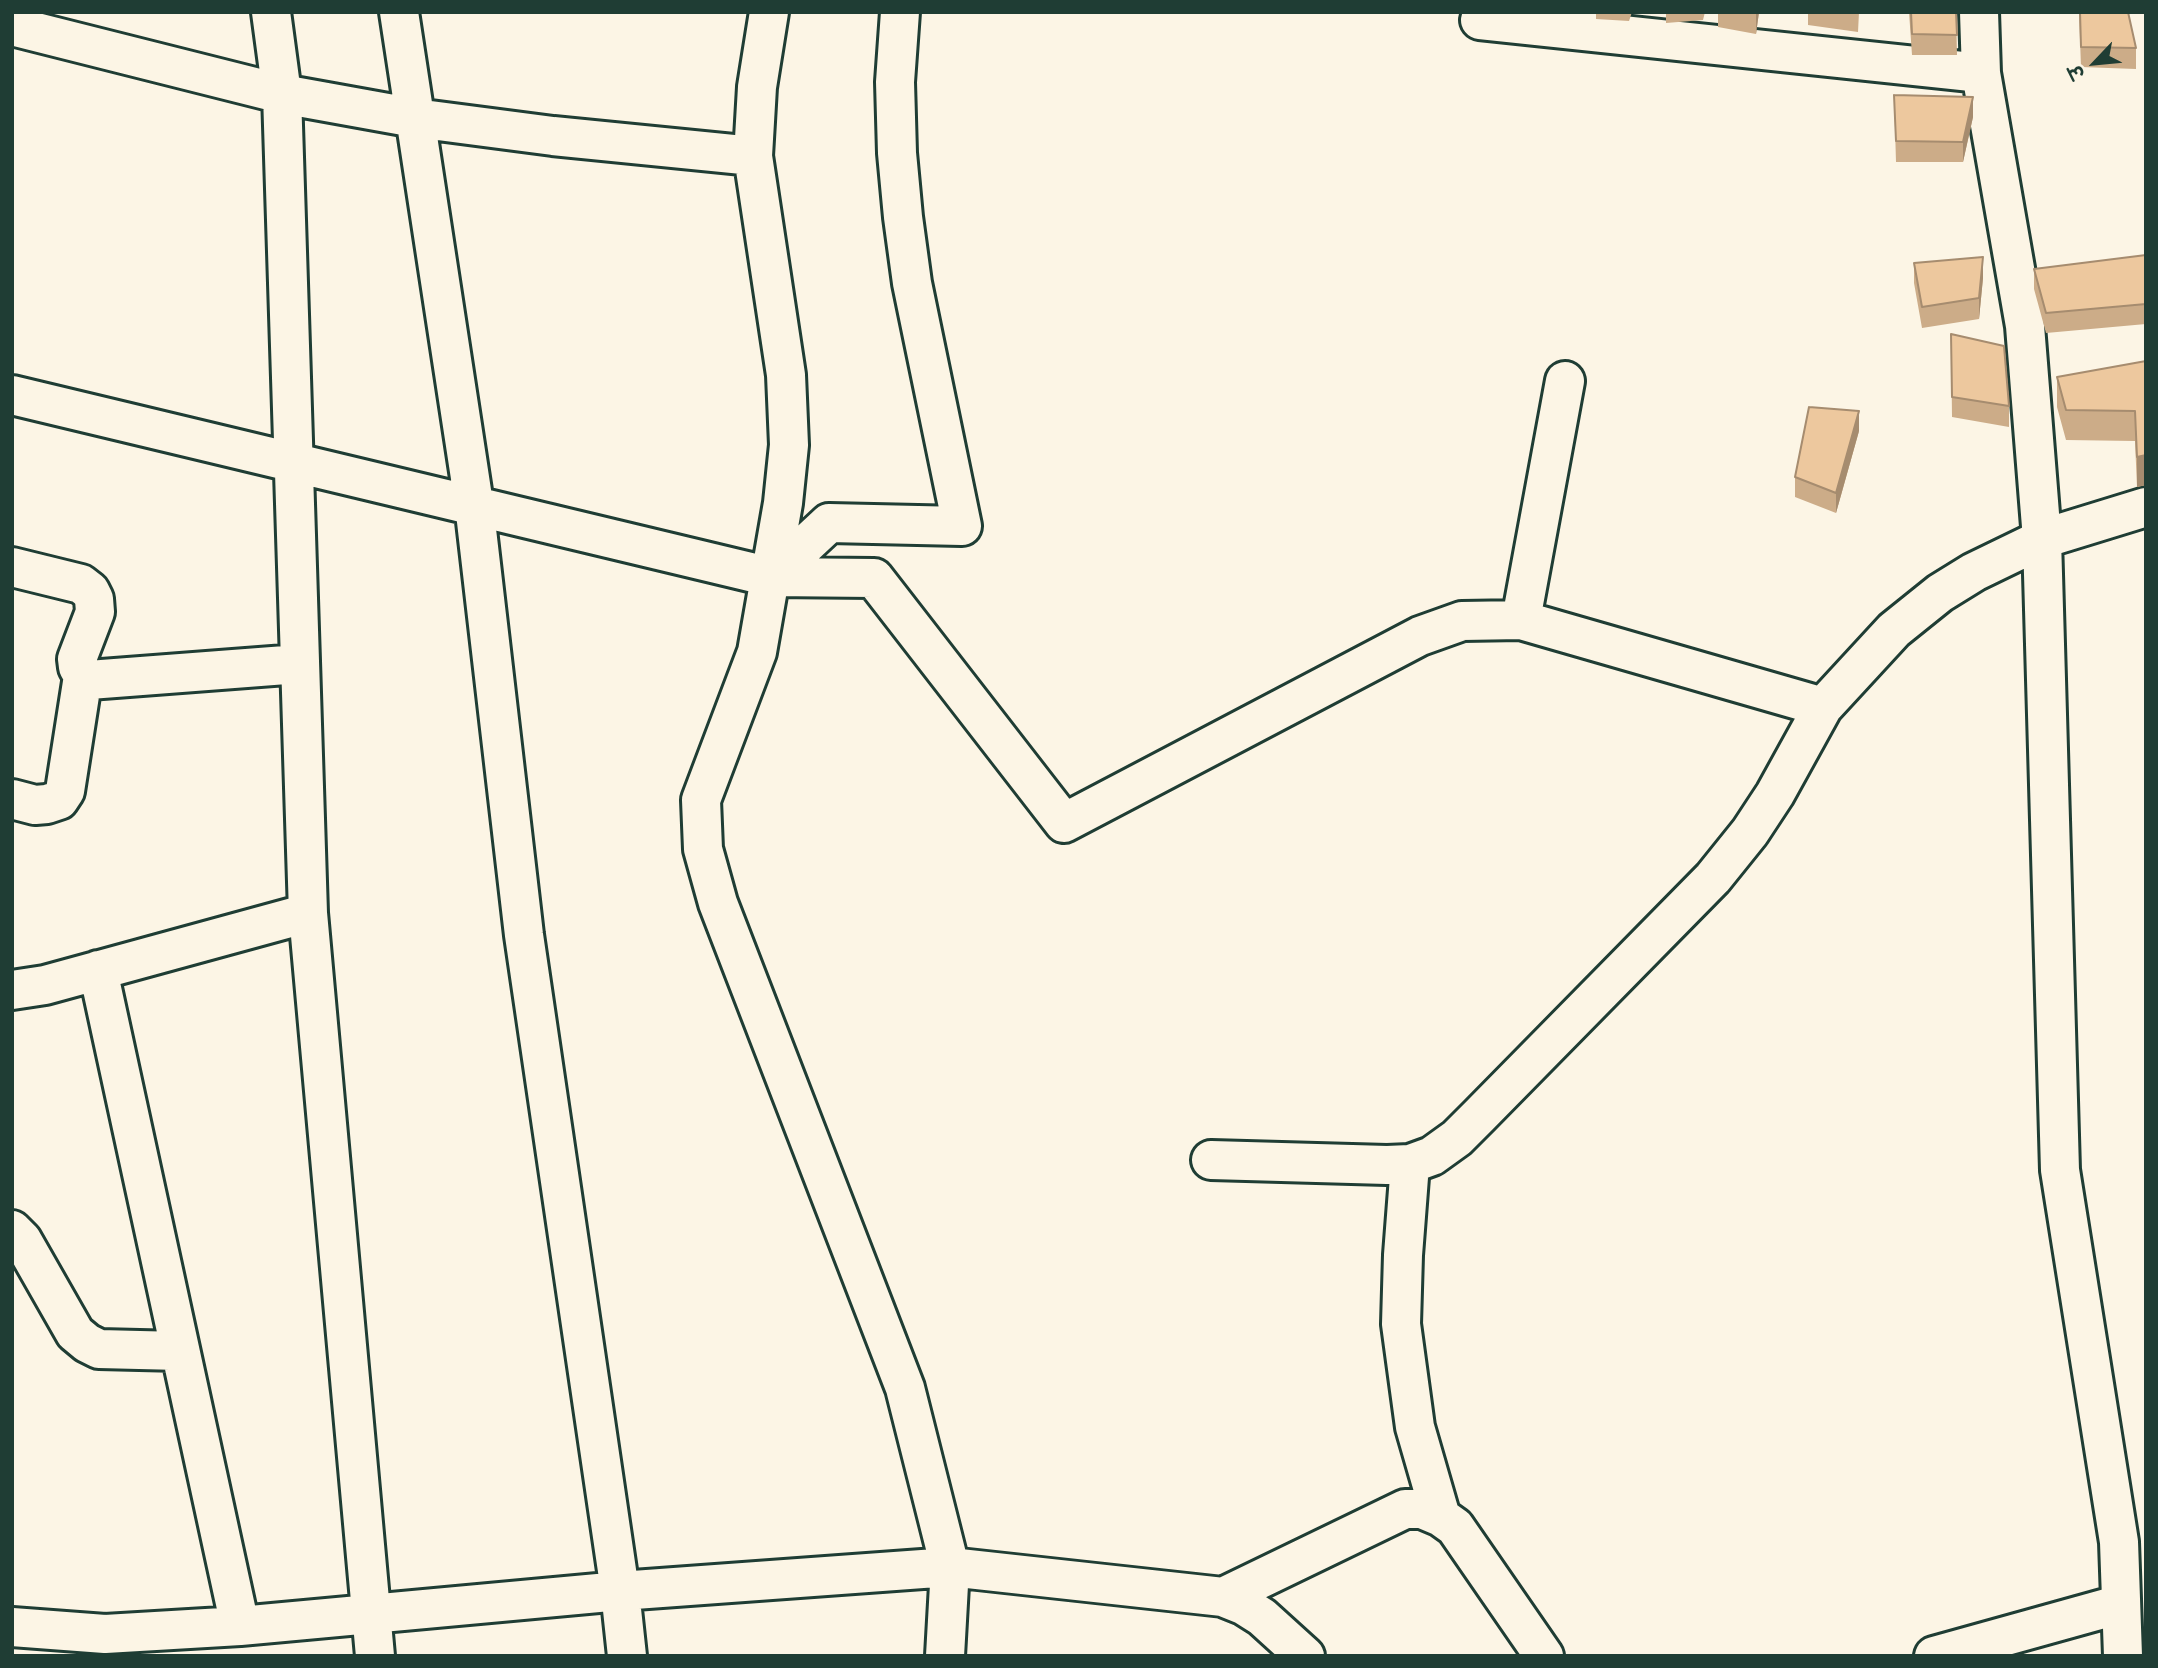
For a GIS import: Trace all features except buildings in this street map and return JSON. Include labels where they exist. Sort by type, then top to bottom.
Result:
[{"type":"street","points":[[271,12],[282,94],[308,913],[375,1656]]},
{"type":"street","points":[[399,12],[474,505],[524,935],[628,1656]]},
{"type":"street","points":[[769,12],[757,87],[753,156],[786,375],[789,445],[783,503],[757,652],[701,800],[704,849],[718,903],[905,1388],[950,1567],[945,1656]]},
{"type":"street","points":[[771,577],[828,523],[962,526],[912,284],[903,217],[897,153],[895,82],[900,12]]},
{"type":"street","points":[[1979,12],[1981,73],[2025,326],[2042,539],[2060,1170],[2132,1540],[2121,1604],[2123,1656]]},
{"type":"street","points":[[1480,20],[1981,73]]},
{"type":"street","points":[[12,26],[282,94],[415,118],[554,136],[753,156]]},
{"type":"street","points":[[1521,620],[1565,381]]},
{"type":"street","points":[[12,395],[771,577],[874,578],[1064,823],[1420,636],[1462,621],[1521,620],[1823,707]]},
{"type":"street","points":[[1211,1160],[1410,1164],[1432,1156],[1457,1138],[1713,878],[1750,832],[1775,794],[1823,707],[1894,630],[1940,593],[1974,572],[2042,539],[2146,506]]},
{"type":"street","points":[[12,567],[80,584],[90,591],[95,612],[77,659],[83,676],[89,680],[299,664]]},
{"type":"street","points":[[12,799],[35,805],[47,804],[59,800],[65,790],[83,676]]},
{"type":"street","points":[[12,990],[45,985],[308,913]]},
{"type":"street","points":[[98,970],[240,1626]]},
{"type":"street","points":[[1410,1164],[1401,1324],[1415,1427],[1441,1517]]},
{"type":"street","points":[[12,1230],[22,1240],[75,1333],[87,1343],[99,1349],[180,1351]]},
{"type":"street","points":[[1223,1597],[1405,1509],[1422,1509],[1455,1527],[1544,1656]]},
{"type":"street","points":[[12,1628],[105,1634],[240,1626],[620,1591],[950,1567],[1223,1597],[1262,1617],[1305,1656]]},
{"type":"street","points":[[1934,1656],[2121,1604]]}]
